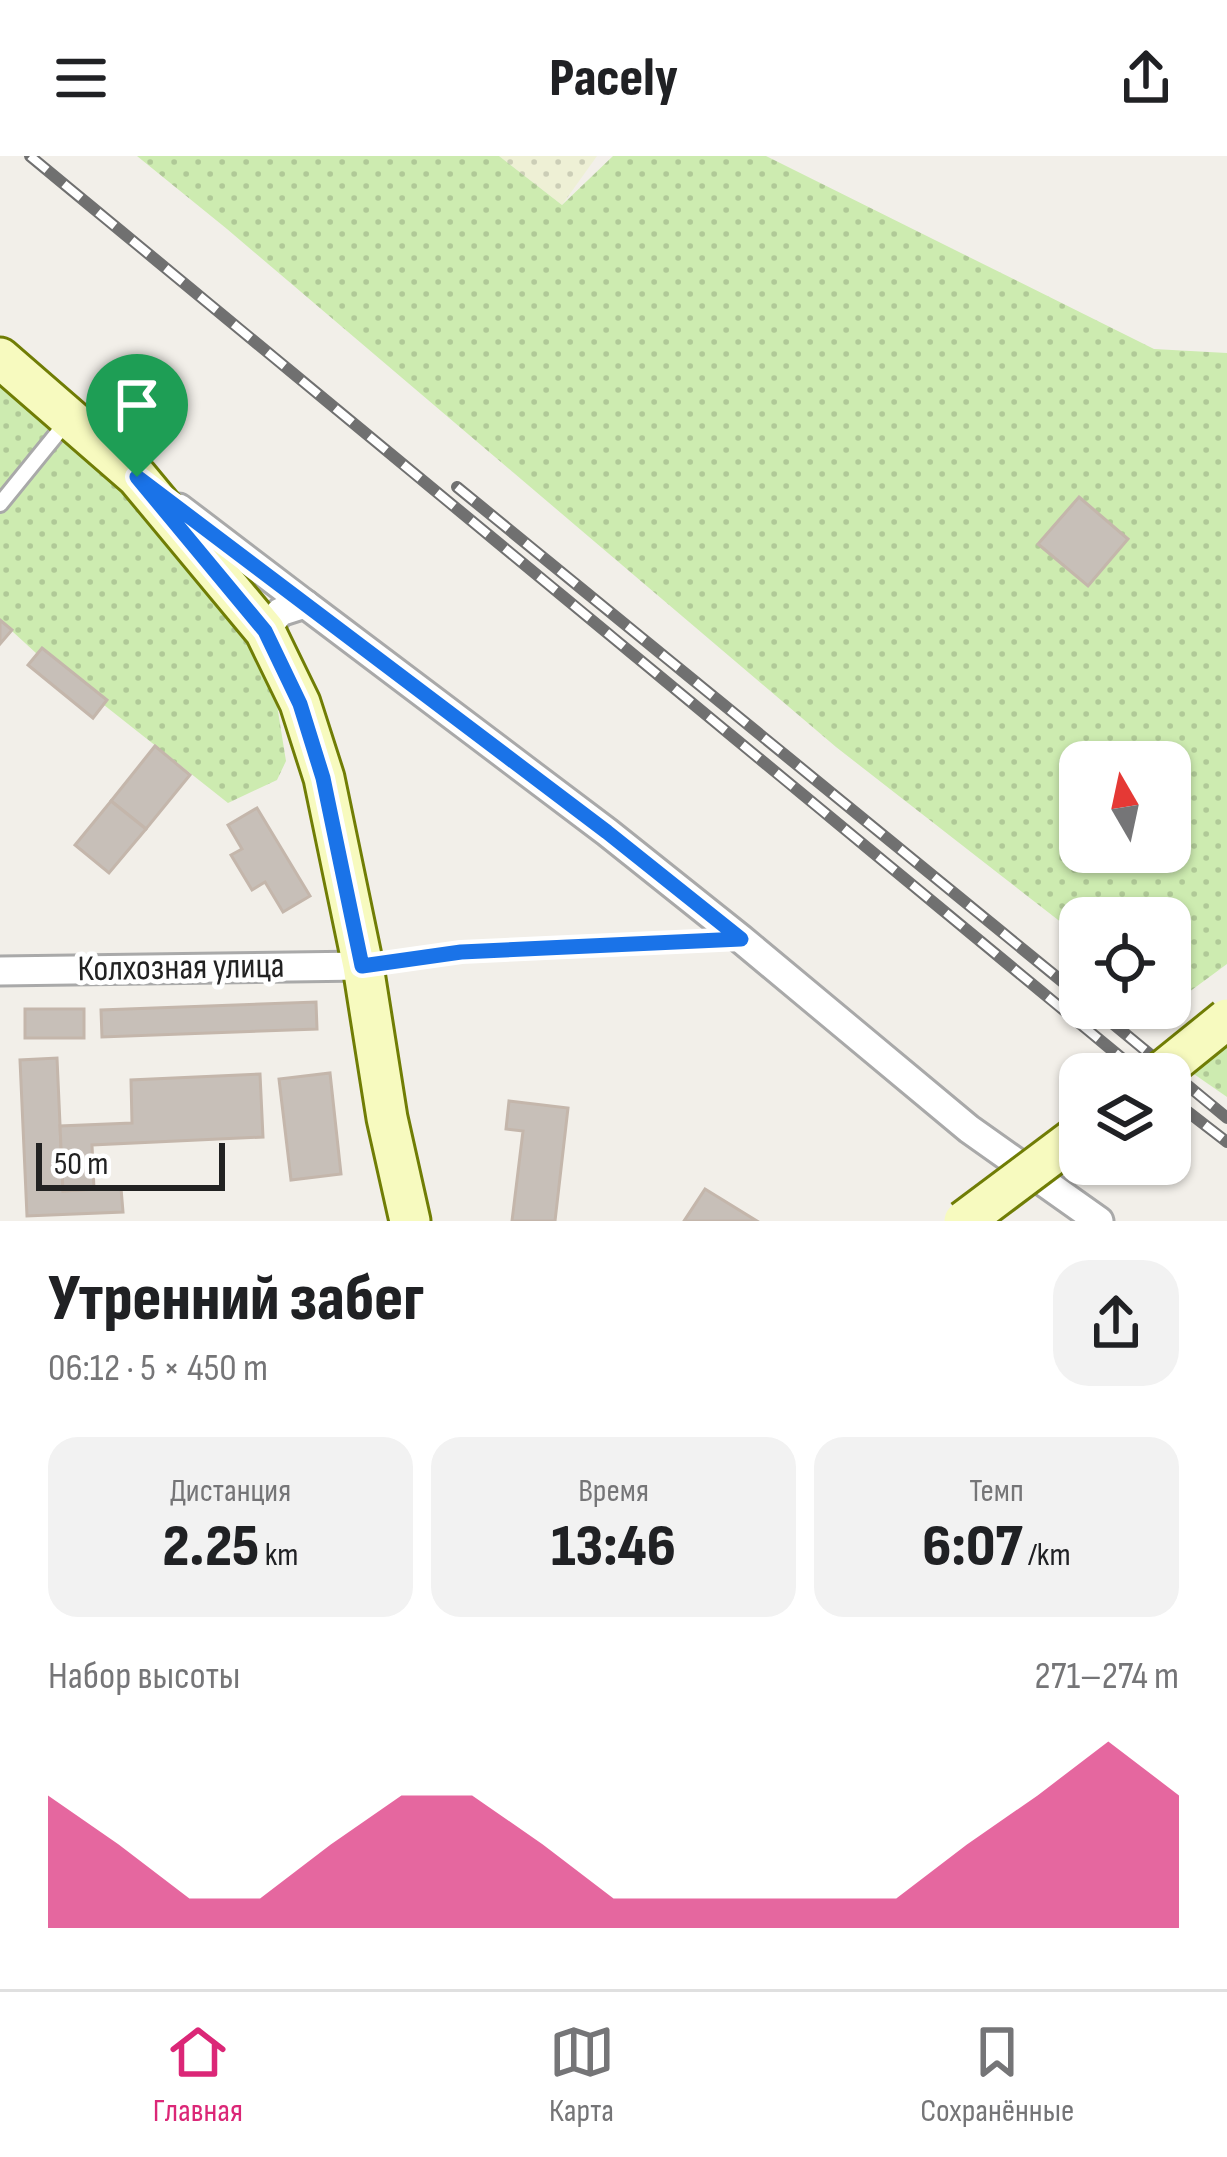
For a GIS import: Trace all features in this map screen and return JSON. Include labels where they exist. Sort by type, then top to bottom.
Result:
[{"type":"street","points":[[0,358],[137,477],[607,832],[969,1129],[1099,1221]]},
{"type":"street","points":[[137,477],[265,631],[314,739],[410,1221]]},
{"type":"street","points":[[265,631],[280,612],[305,604]]},
{"type":"street","name":"Колхозная улица","points":[[0,970],[362,966]]},
{"type":"street","points":[[1186,1053],[1227,1019]]},
{"type":"street","points":[[964,1221],[1059,1150]]},
{"type":"lane","points":[[0,504],[70,418]]},
{"type":"lane","points":[[362,966],[461,952],[741,939]]},
{"type":"green space","points":[[137,156],[499,156],[562,205],[613,156],[766,156],[1154,349],[1227,353],[1227,964],[1191,991],[1191,897],[1059,897],[1059,921],[836,747]]},
{"type":"green space","points":[[499,156],[597,156],[562,205]]},
{"type":"green space","points":[[0,358],[265,631],[286,761],[277,780],[228,803],[104,705],[107,700],[43,648],[37,654],[0,620]]},
{"type":"green space","points":[[1227,1047],[1227,1097],[1191,1072]]},
{"type":"building","points":[[1079,497],[1128,539],[1088,586],[1038,544]]},
{"type":"building","points":[[0,620],[12,630],[0,644]]},
{"type":"building","points":[[42,648],[107,700],[93,718],[28,665]]},
{"type":"building","points":[[155,746],[190,775],[146,829],[111,801]]},
{"type":"building","points":[[111,801],[146,829],[109,873],[75,845]]},
{"type":"building","points":[[257,808],[310,896],[283,912],[265,882],[252,890],[231,855],[242,849],[228,825]]},
{"type":"building","points":[[316,1002],[317,1029],[102,1037],[101,1010]]},
{"type":"building","points":[[25,1009],[84,1009],[84,1038],[25,1038]]},
{"type":"building","points":[[57,1058],[63,1191],[121,1188],[123,1212],[27,1216],[20,1060]]},
{"type":"building","points":[[330,1073],[341,1174],[291,1180],[279,1079]]},
{"type":"building","points":[[260,1074],[263,1137],[92,1145],[94,1189],[63,1191],[60,1126],[132,1123],[131,1080]]},
{"type":"building","points":[[509,1101],[568,1108],[555,1221],[512,1221],[523,1131],[506,1129]]},
{"type":"building","points":[[705,1189],[757,1221],[684,1221]]},
{"type":"railway","points":[[30,156],[1116,1053]]},
{"type":"railway","points":[[457,487],[1059,979]]},
{"type":"railway","points":[[1119,1029],[1227,1118]]},
{"type":"railway","points":[[1191,1114],[1227,1142]]},
{"type":"route","points":[[137,477],[741,939],[461,952],[362,966],[314,739],[300,704],[265,631],[137,477]]}]
